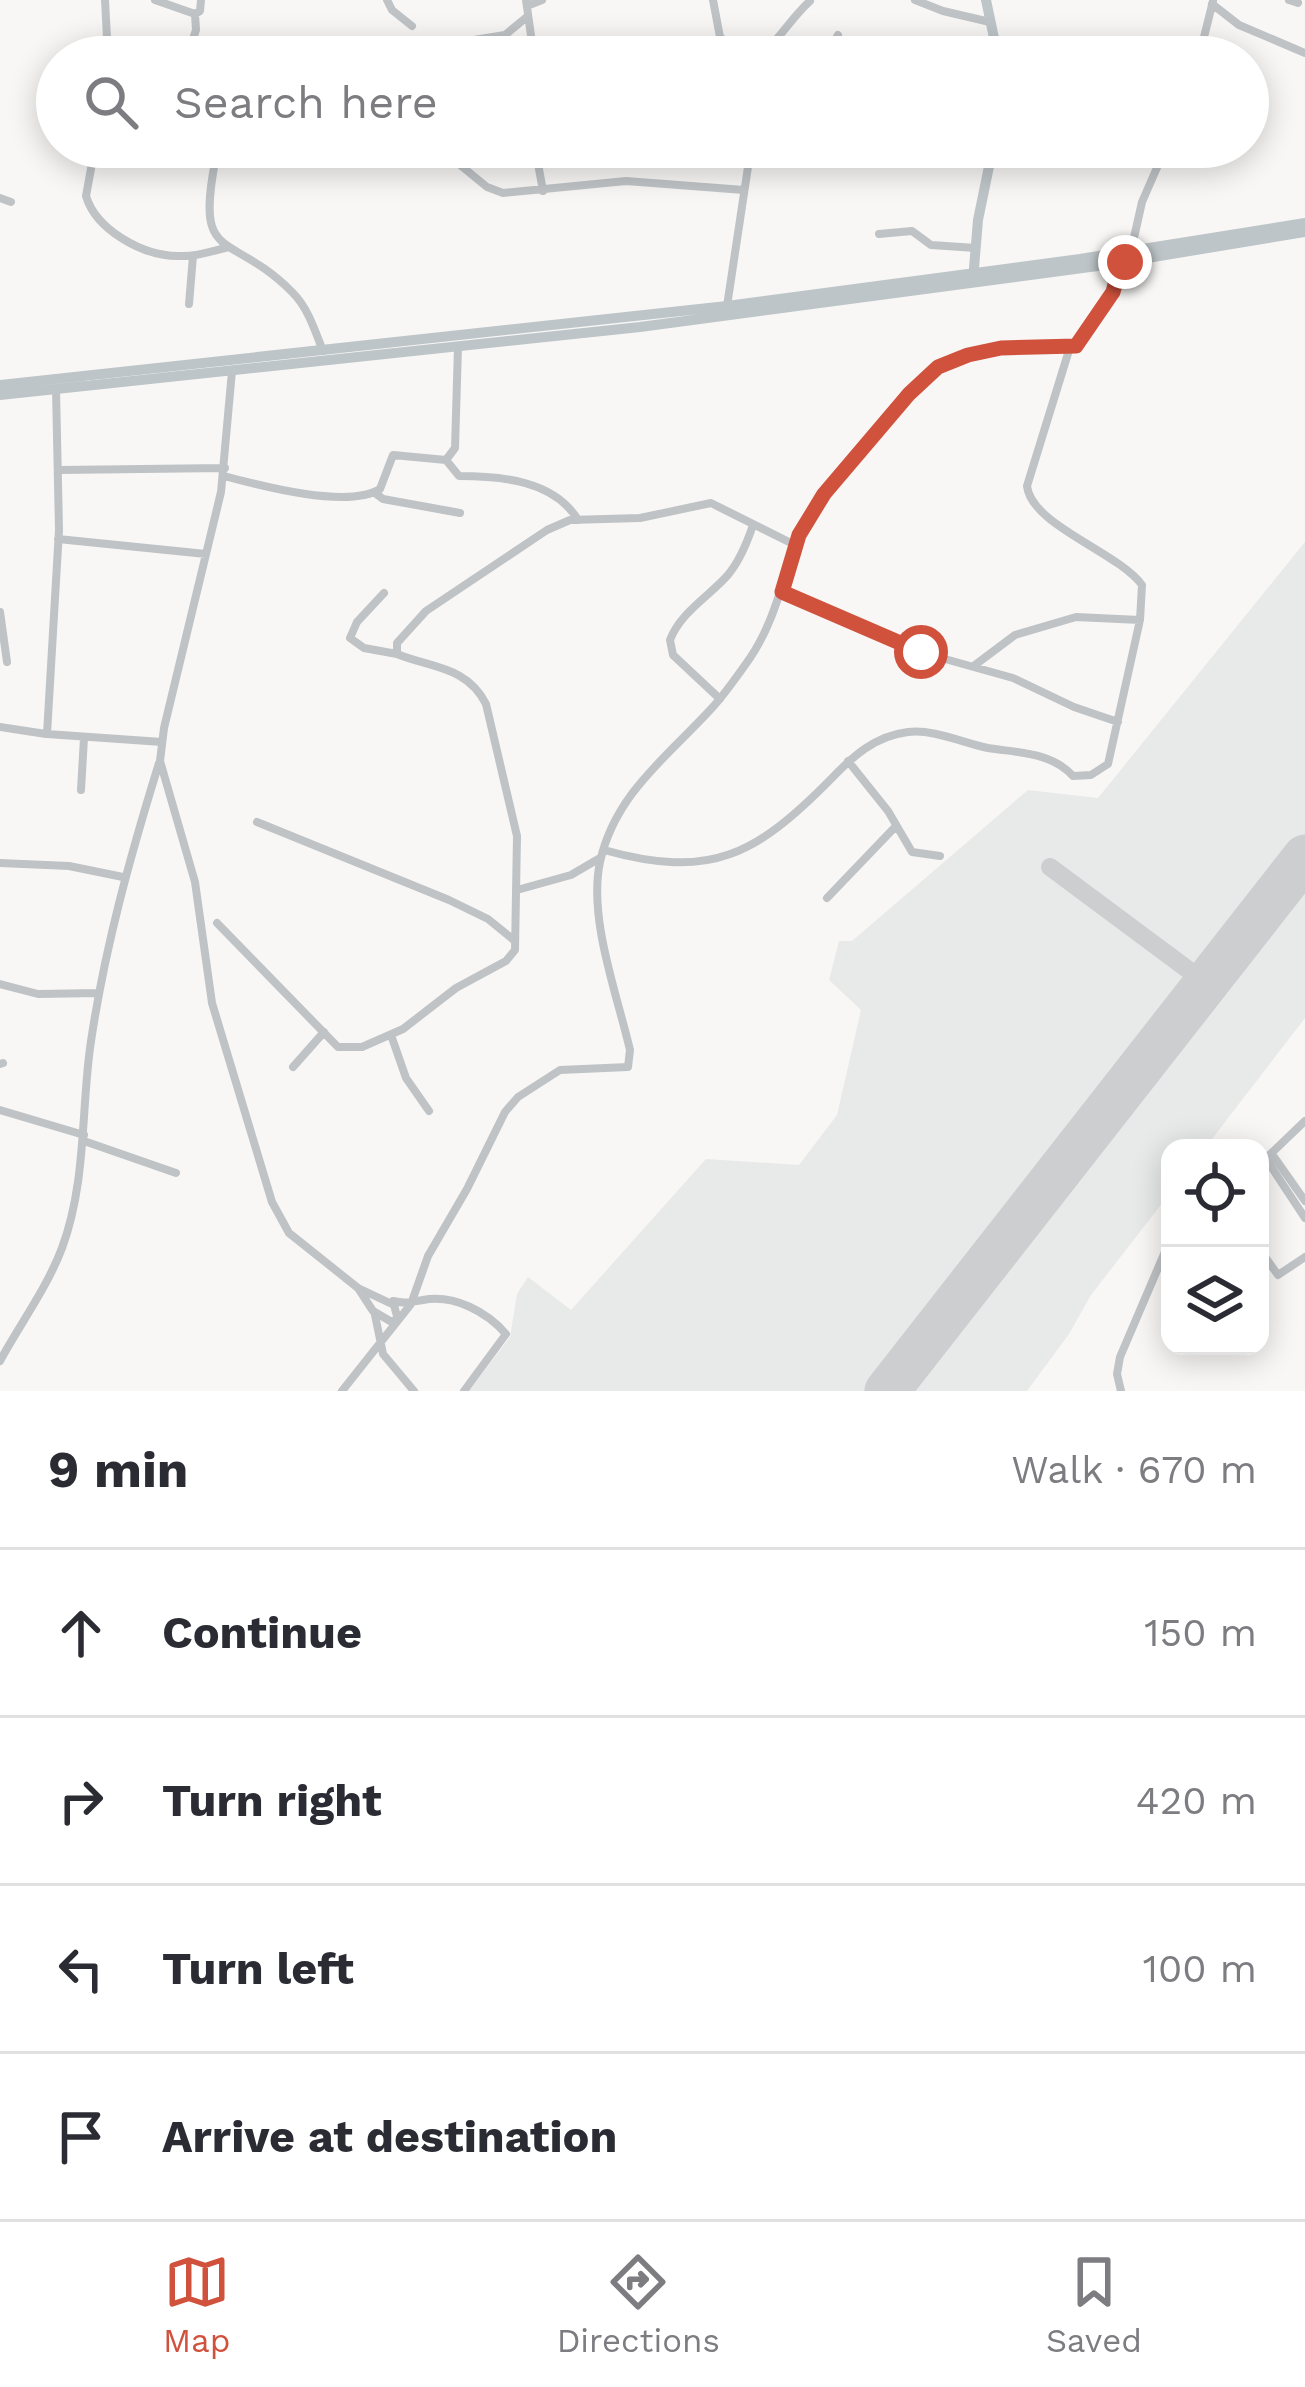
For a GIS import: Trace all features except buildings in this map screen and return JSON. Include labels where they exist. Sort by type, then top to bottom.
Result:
[{"type":"main road","points":[[986,0],[994,36]]},
{"type":"main road","points":[[974,278],[988,168]]},
{"type":"main road","points":[[0,395],[640,327],[1305,223]]},
{"type":"main road","points":[[0,385],[1121,262],[1305,232]]},
{"type":"street","points":[[105,0],[107,36]]},
{"type":"street","points":[[155,0],[195,14]]},
{"type":"street","points":[[195,14],[202,0]]},
{"type":"street","points":[[387,0],[412,26]]},
{"type":"street","points":[[499,36],[505,35],[527,7],[542,0]]},
{"type":"street","points":[[713,0],[720,36]]},
{"type":"street","points":[[915,0],[992,22]]},
{"type":"street","points":[[779,36],[810,2]]},
{"type":"street","points":[[1206,36],[1218,3],[1239,26],[1263,36]]},
{"type":"street","points":[[194,36],[195,14]]},
{"type":"street","points":[[1269,38],[1305,53]]},
{"type":"street","points":[[91,168],[86,196],[102,222],[118,235],[154,251],[194,256],[225,248]]},
{"type":"street","points":[[214,168],[208,207],[212,229],[225,248],[293,293],[323,351]]},
{"type":"street","points":[[469,168],[496,191],[543,191],[626,181],[744,190]]},
{"type":"street","points":[[539,168],[543,191]]},
{"type":"street","points":[[727,306],[748,168]]},
{"type":"street","points":[[1131,251],[1142,202],[1157,168]]},
{"type":"street","points":[[0,198],[11,202]]},
{"type":"street","points":[[879,234],[912,231],[931,244],[976,248]]},
{"type":"street","points":[[189,304],[194,256]]},
{"type":"street","points":[[342,1391],[411,1304],[428,1256],[505,1112],[518,1097],[560,1070],[621,1069],[630,1060],[596,906],[602,854],[636,784],[720,699],[753,653],[782,592],[796,545],[824,494],[938,367],[1001,348],[1070,346],[1083,340],[1113,292],[1121,262]]},
{"type":"street","points":[[446,460],[455,448],[459,345]]},
{"type":"street","points":[[517,890],[571,875],[602,854],[676,864],[719,859],[774,833],[867,746],[913,731],[1052,759],[1073,776],[1091,775],[1108,764],[1140,620],[1140,581],[1028,498],[1030,470],[1070,346]]},
{"type":"street","points":[[0,1361],[62,1247],[82,1168],[90,1052],[100,993],[123,878],[160,761],[225,472],[232,371]]},
{"type":"street","points":[[46,734],[58,538],[56,389]]},
{"type":"street","points":[[375,493],[385,483],[393,454],[446,460],[459,476],[490,474],[532,486],[566,505],[578,520]]},
{"type":"street","points":[[59,470],[225,472],[257,485],[336,496],[375,493],[389,500],[460,513]]},
{"type":"street","points":[[397,655],[397,644],[426,611],[547,530],[578,520],[640,518],[711,502],[796,545]]},
{"type":"street","points":[[720,699],[673,655],[670,640],[689,612],[728,574],[745,549],[753,524]]},
{"type":"street","points":[[58,538],[206,554]]},
{"type":"street","points":[[782,592],[902,647],[1012,678],[1118,722]]},
{"type":"street","points":[[217,923],[338,1047],[391,1034],[456,988],[506,961],[516,941],[516,823],[491,722],[480,692],[458,673],[364,648],[350,638],[357,622],[384,593]]},
{"type":"street","points":[[0,612],[7,662]]},
{"type":"street","points":[[974,666],[1015,635],[1076,617],[1140,620]]},
{"type":"street","points":[[0,727],[162,742]]},
{"type":"street","points":[[81,790],[85,738]]},
{"type":"street","points":[[160,761],[195,882],[212,1003],[272,1202],[289,1232],[358,1288],[374,1311],[390,1321],[398,1320]]},
{"type":"street","points":[[848,761],[912,852],[940,856]]},
{"type":"street","points":[[257,821],[449,900],[488,919],[516,941]]},
{"type":"street","points":[[826,898],[896,826]]},
{"type":"street","points":[[0,877],[3,863],[69,866],[123,878]]},
{"type":"street","points":[[0,984],[38,994],[100,993]]},
{"type":"street","points":[[293,1067],[323,1031]]},
{"type":"street","points":[[391,1034],[406,1078],[429,1111]]},
{"type":"street","points":[[0,1110],[176,1173]]},
{"type":"street","points":[[1269,1156],[1305,1121]]},
{"type":"street","points":[[1269,1162],[1305,1200]]},
{"type":"street","points":[[1269,1164],[1305,1218]]},
{"type":"street","points":[[1121,1391],[1120,1357],[1167,1247]]},
{"type":"street","points":[[1269,1262],[1278,1275],[1305,1257]]},
{"type":"street","points":[[358,1288],[411,1304],[431,1299],[485,1312],[506,1334],[464,1391]]},
{"type":"street","points":[[383,1298],[397,1310],[398,1320]]},
{"type":"street","points":[[374,1311],[390,1365],[414,1391]]},
{"type":"shaded area","points":[[1305,542],[1305,1018],[1212,1139],[1161,1139],[1161,1205],[1091,1295],[1027,1391],[469,1391],[510,1337],[517,1294],[528,1277],[571,1310],[706,1159],[799,1165],[837,1115],[861,1010],[829,980],[839,941],[852,941],[1028,790],[1098,798]]},
{"type":"taxiway","points":[[1050,867],[1206,983]]},
{"type":"runway","points":[[887,1391],[1305,857]]},
{"type":"route","points":[[921,652],[782,592],[799,535],[824,494],[938,367],[1001,348],[1076,346],[1113,292],[1121,262],[1125,262]]}]
